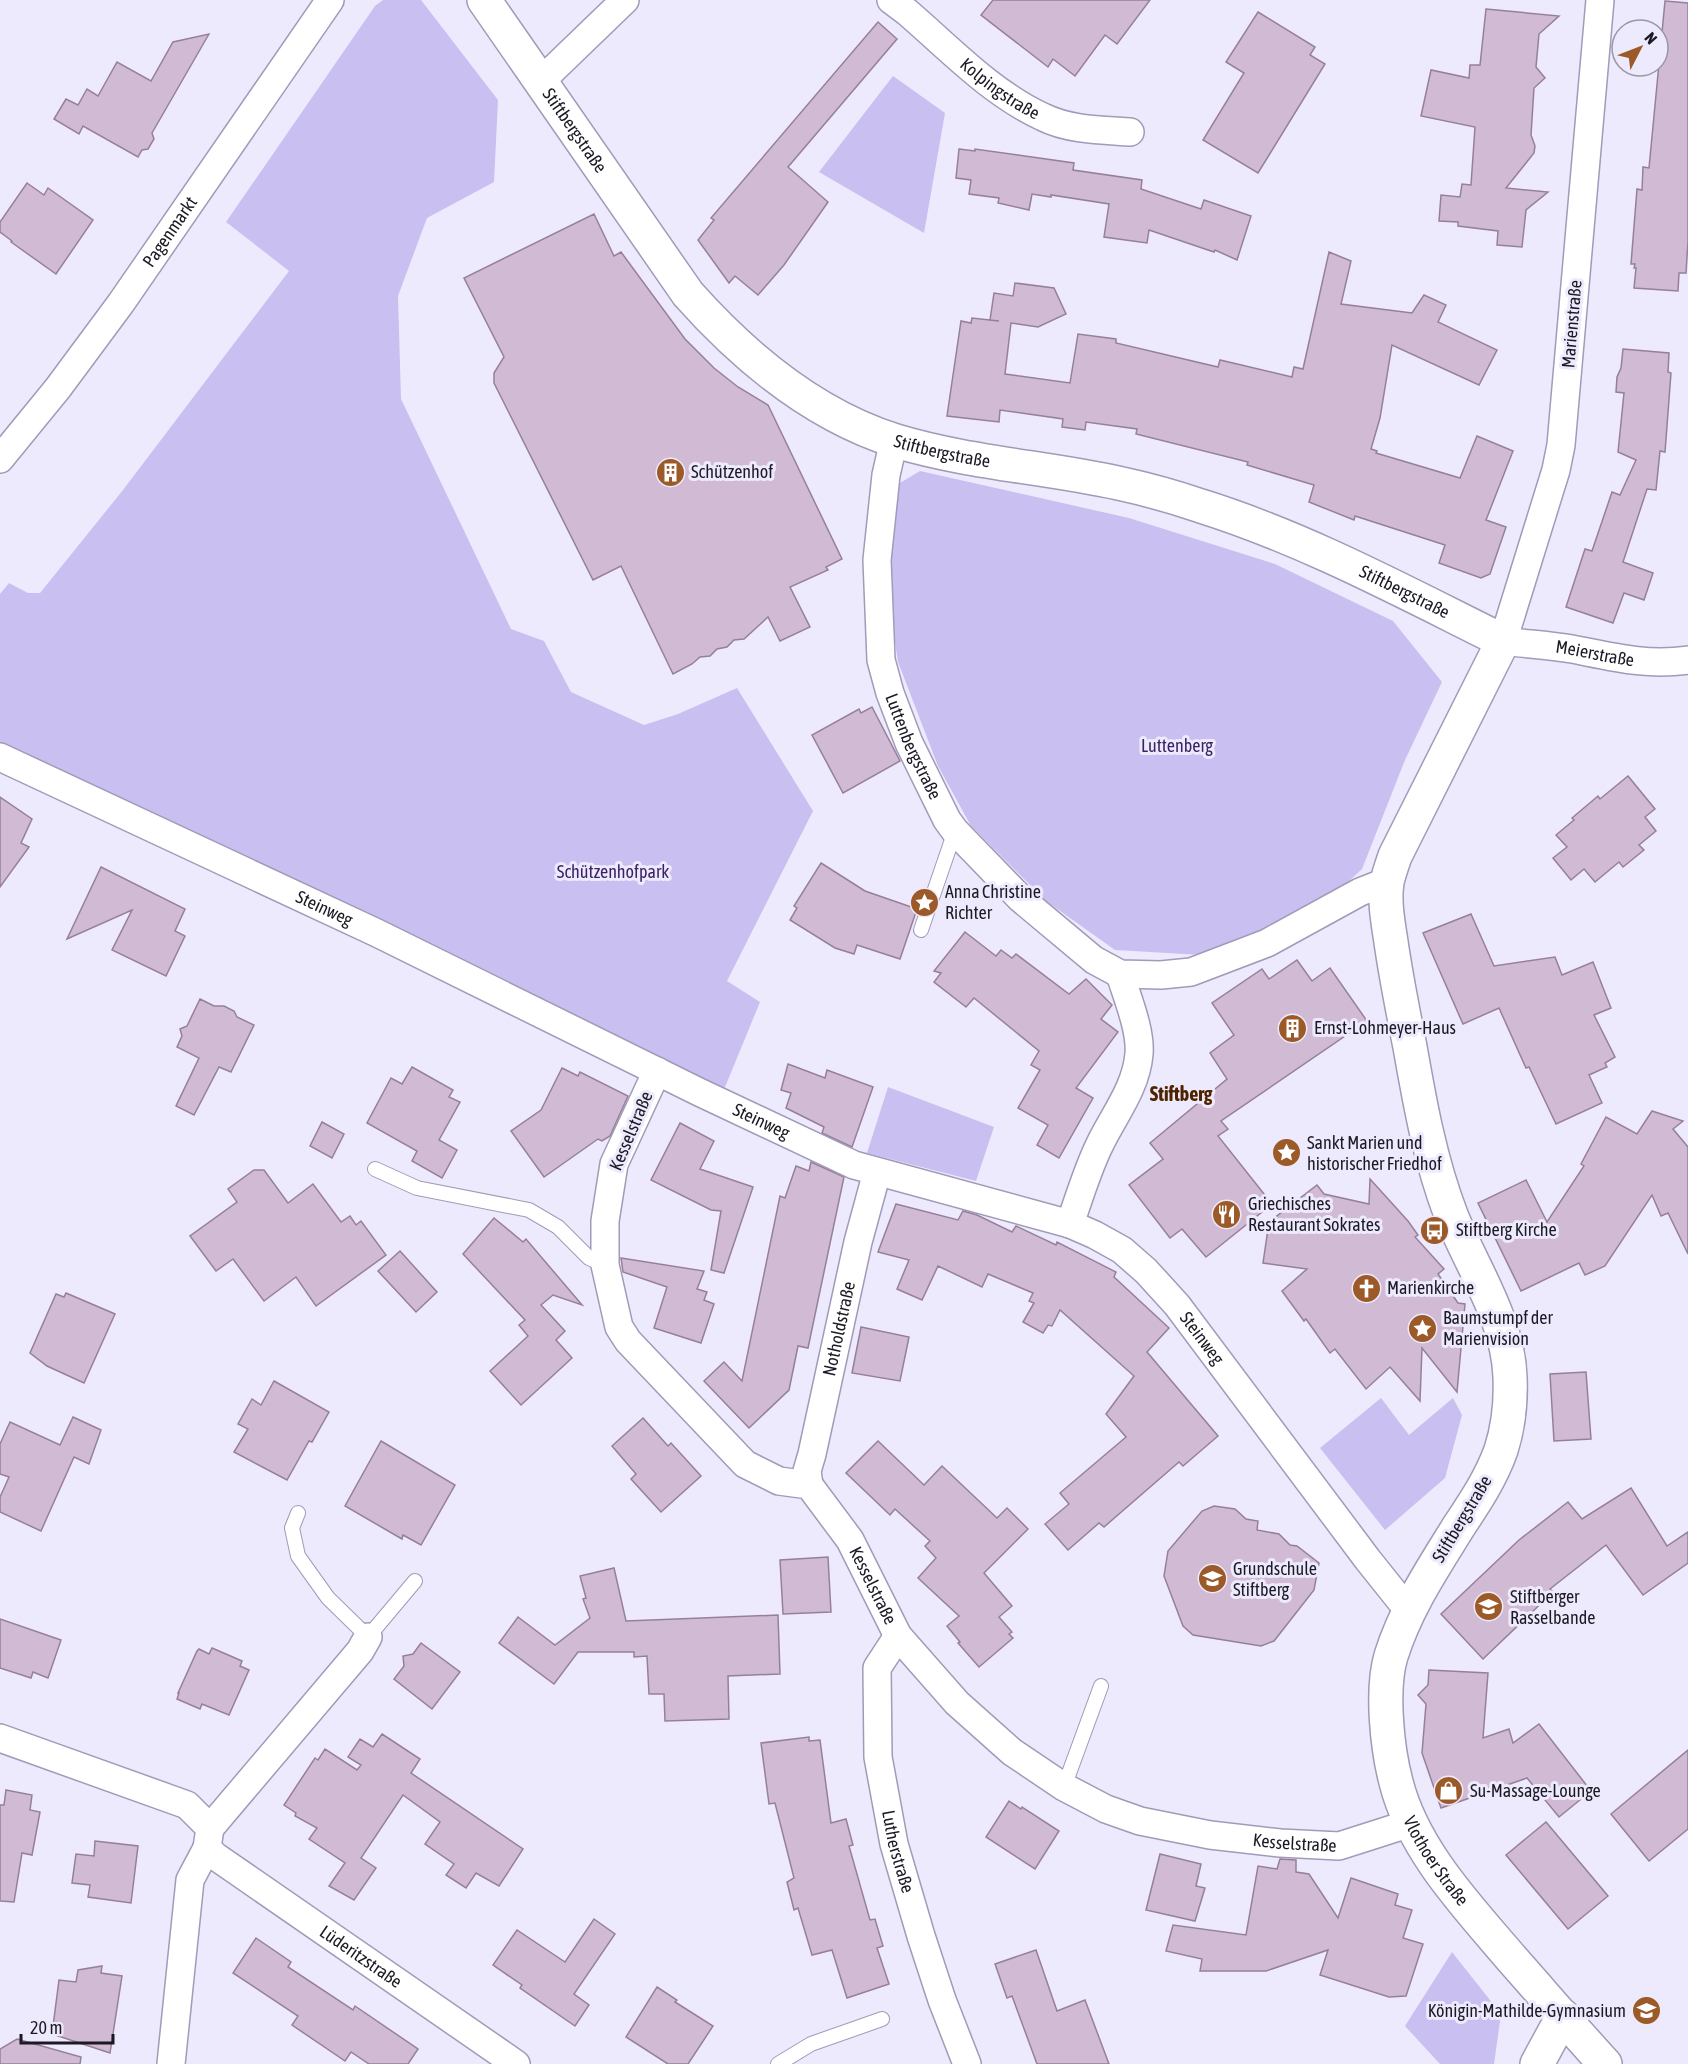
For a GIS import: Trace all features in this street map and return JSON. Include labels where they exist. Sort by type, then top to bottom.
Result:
[{"type":"street","name":"Pagenmarkt","points":[[0,459],[58,388],[121,303],[330,0]]},
{"type":"street","name":"Stiftbergstraße","points":[[484,0],[688,294],[745,352],[793,389],[854,424],[894,440],[929,450],[1118,483],[1201,505],[1267,529],[1348,564],[1503,641],[1395,856],[1388,881],[1386,907],[1395,974],[1422,1121],[1452,1216],[1494,1310],[1504,1339],[1510,1376],[1508,1413],[1501,1449],[1486,1485],[1408,1610]]},
{"type":"street","points":[[540,82],[625,0]]},
{"type":"street","name":"Kolpingstraße","points":[[891,0],[908,12],[1001,94],[1036,114],[1089,130],[1130,132]]},
{"type":"street","name":"Marienstraße","points":[[1503,641],[1556,470],[1561,445],[1600,0]]},
{"type":"street","name":"Luttenbergstraße","points":[[894,440],[886,475],[877,560],[881,660],[890,693],[934,797],[955,831],[1021,899],[1094,960],[1120,974],[1161,975],[1191,972],[1267,943],[1360,892],[1388,881]]},
{"type":"street","name":"Meierstraße","points":[[1503,641],[1663,664],[1688,660]]},
{"type":"street","name":"Steinweg","points":[[0,757],[335,914],[854,1165],[877,1172],[1074,1213],[1146,1271],[1177,1305],[1408,1610]]},
{"type":"street","points":[[1074,1213],[1098,1148],[1123,1104],[1134,1078],[1139,1052],[1134,1019],[1120,974]]},
{"type":"street","name":"Kesselstraße","points":[[657,1071],[614,1164],[605,1221],[605,1265],[619,1328],[636,1349],[745,1464],[779,1481],[809,1485],[850,1540],[898,1636],[957,1703],[1012,1752],[1064,1787],[1106,1809],[1140,1821],[1210,1835],[1280,1843],[1339,1846],[1411,1823]]},
{"type":"street","name":"Notholdstraße","points":[[809,1485],[807,1471],[858,1242],[877,1172]]},
{"type":"street","name":"Vlothoer Straße","points":[[1408,1610],[1390,1659],[1386,1704],[1388,1746],[1396,1785],[1411,1823],[1437,1866],[1463,1902],[1602,2063]]},
{"type":"street","name":"Lutherstraße","points":[[898,1636],[878,1668],[878,1757],[894,1844],[942,2000],[968,2064]]},
{"type":"street","points":[[171,2064],[190,1880],[209,1838],[360,1651],[368,1637]]},
{"type":"street","name":"Lüderitzstraße","points":[[0,1738],[187,1805],[224,1863],[516,2064]]},
{"type":"street","points":[[1537,2064],[1563,2016]]},
{"type":"lane","points":[[921,930],[955,831]]},
{"type":"lane","points":[[375,1169],[417,1188],[529,1210],[558,1227],[589,1258],[605,1265]]},
{"type":"lane","points":[[298,1513],[292,1528],[298,1556],[328,1598],[368,1637],[415,1581]]},
{"type":"lane","points":[[1064,1787],[1101,1686]]},
{"type":"lane","points":[[778,2064],[811,2044],[882,2019]]},
{"type":"green space","name":"Schützenhofpark","points":[[383,0],[421,0],[498,100],[494,182],[427,218],[398,296],[401,399],[511,629],[544,641],[571,692],[644,725],[678,714],[737,688],[813,811],[727,981],[760,1002],[723,1092],[0,743],[0,594],[9,583],[28,593],[40,593],[123,490],[289,271],[226,222],[375,6]]},
{"type":"green space","points":[[893,76],[945,113],[924,233],[819,172]]},
{"type":"green space","name":"Luttenberg","points":[[920,471],[1129,518],[1275,564],[1393,621],[1442,682],[1405,760],[1362,869],[1336,893],[1296,916],[1202,955],[1115,950],[1046,901],[971,826],[938,766],[898,662],[888,594],[895,486]]},
{"type":"green space","points":[[888,1087],[994,1127],[976,1181],[867,1153]]},
{"type":"green space","points":[[1381,1398],[1409,1435],[1453,1398],[1462,1415],[1445,1478],[1385,1530],[1320,1448]]},
{"type":"green space","points":[[1452,1952],[1501,2014],[1494,2064],[1440,2064],[1405,2026]]},
{"type":"building","points":[[993,0],[1150,0],[1117,44],[1105,35],[1075,76],[1053,59],[1048,67],[981,15]]},
{"type":"building","points":[[1665,1],[1688,3],[1688,241],[1686,273],[1679,273],[1678,291],[1634,288],[1636,268],[1634,268],[1635,264],[1631,264],[1637,189],[1642,190],[1643,167],[1649,168],[1658,78],[1670,78],[1670,18],[1663,18]]},
{"type":"building","points":[[1486,9],[1559,16],[1539,34],[1536,67],[1545,78],[1534,88],[1531,135],[1535,146],[1534,153],[1506,188],[1548,192],[1526,210],[1522,247],[1497,245],[1498,231],[1458,226],[1458,222],[1439,221],[1441,195],[1460,197],[1462,184],[1471,185],[1475,127],[1421,116],[1431,70],[1469,78],[1470,65],[1480,65]]},
{"type":"building","points":[[1258,12],[1315,47],[1310,55],[1325,64],[1258,173],[1203,140],[1244,73],[1226,62]]},
{"type":"building","points":[[878,22],[897,39],[788,167],[828,202],[784,265],[758,295],[735,276],[729,283],[698,240],[714,220],[711,218]]},
{"type":"building","points":[[209,34],[152,133],[154,139],[148,149],[142,150],[138,157],[83,126],[79,134],[54,119],[66,99],[78,105],[87,89],[98,96],[117,62],[151,81],[173,42]]},
{"type":"building","points":[[959,149],[975,151],[975,149],[1074,163],[1073,170],[1142,180],[1141,189],[1201,209],[1204,200],[1251,216],[1237,260],[1215,250],[1214,252],[1149,230],[1147,243],[1104,237],[1109,204],[1032,194],[1029,210],[998,203],[999,198],[969,194],[971,180],[956,178]]},
{"type":"building","points":[[27,183],[44,195],[48,188],[93,220],[56,274],[0,232],[0,222]]},
{"type":"building","name":"Schützenhof","points":[[594,214],[614,256],[621,252],[685,339],[714,368],[738,387],[768,405],[842,559],[826,567],[828,570],[790,587],[810,627],[780,641],[768,617],[744,639],[734,640],[727,647],[717,649],[710,656],[700,657],[673,674],[621,566],[593,580],[494,383],[494,373],[504,357],[464,278]]},
{"type":"building","points":[[1329,252],[1351,261],[1341,304],[1412,313],[1424,295],[1446,305],[1438,322],[1497,350],[1479,385],[1392,345],[1380,418],[1371,449],[1377,451],[1376,453],[1460,478],[1477,436],[1513,451],[1486,520],[1506,527],[1490,574],[1481,578],[1439,563],[1445,545],[1355,516],[1354,520],[1309,502],[1314,485],[1247,465],[1248,462],[1136,434],[1137,429],[1086,422],[1085,430],[1062,427],[1063,419],[1000,410],[999,422],[947,416],[961,321],[971,323],[972,318],[990,320],[994,293],[1013,296],[1015,283],[1054,288],[1066,314],[1038,327],[1011,323],[1005,374],[1070,383],[1078,334],[1116,339],[1116,343],[1218,367],[1220,360],[1292,377],[1294,367],[1303,369]]},
{"type":"building","points":[[1623,349],[1669,353],[1668,372],[1671,373],[1665,452],[1660,451],[1656,490],[1647,489],[1623,562],[1653,573],[1644,600],[1624,593],[1613,623],[1566,607],[1585,549],[1592,551],[1612,492],[1620,495],[1636,460],[1618,452],[1624,393],[1616,392]]},
{"type":"building","points":[[872,707],[900,761],[843,793],[812,735],[859,709],[861,713]]},
{"type":"building","points":[[1628,776],[1655,809],[1645,817],[1656,831],[1639,845],[1644,850],[1623,867],[1619,862],[1595,882],[1584,869],[1571,880],[1553,858],[1567,847],[1556,835],[1598,796],[1600,799]]},
{"type":"building","points":[[0,797],[32,819],[21,843],[29,847],[0,887]]},
{"type":"building","points":[[821,863],[865,891],[917,909],[900,959],[857,945],[854,954],[835,948],[790,920],[797,908],[794,906]]},
{"type":"building","points":[[101,867],[185,909],[175,931],[185,936],[166,976],[112,950],[132,910],[67,939]]},
{"type":"building","points":[[1471,914],[1494,966],[1555,957],[1562,975],[1593,962],[1611,1008],[1594,1015],[1615,1057],[1605,1063],[1607,1067],[1589,1075],[1602,1103],[1556,1124],[1529,1067],[1526,1068],[1499,1008],[1463,1024],[1423,933]]},
{"type":"building","points":[[965,932],[996,956],[1001,950],[1012,958],[1016,954],[1069,994],[1086,979],[1112,1005],[1101,1019],[1118,1032],[1076,1088],[1093,1098],[1059,1158],[1037,1145],[1048,1125],[1018,1108],[1040,1070],[1031,1065],[1039,1051],[974,998],[966,1007],[934,982],[941,973],[934,971]]},
{"type":"building","points":[[1297,960],[1312,981],[1330,968],[1367,1021],[1221,1121],[1228,1129],[1218,1136],[1272,1204],[1206,1257],[1182,1229],[1170,1238],[1129,1185],[1163,1159],[1150,1143],[1227,1079],[1210,1053],[1234,1035],[1212,1003],[1262,969],[1269,979]]},
{"type":"building","points":[[200,999],[214,1006],[224,1006],[234,1011],[237,1017],[254,1025],[231,1072],[219,1067],[194,1115],[176,1106],[199,1058],[177,1047],[182,1036],[180,1029],[187,1026]]},
{"type":"building","points":[[788,1064],[825,1078],[827,1070],[873,1087],[852,1147],[822,1133],[824,1127],[786,1108],[791,1093],[781,1090]]},
{"type":"building","points":[[412,1067],[453,1090],[449,1097],[460,1102],[439,1140],[457,1150],[442,1178],[412,1161],[417,1151],[367,1123],[391,1078],[402,1084]]},
{"type":"building","points":[[562,1068],[578,1076],[580,1072],[628,1096],[610,1136],[602,1141],[598,1139],[544,1177],[511,1131],[541,1110]]},
{"type":"building","points":[[1652,1111],[1683,1121],[1673,1129],[1688,1147],[1688,1254],[1668,1213],[1661,1216],[1652,1195],[1605,1266],[1585,1275],[1579,1263],[1521,1291],[1478,1203],[1526,1180],[1547,1222],[1584,1166],[1581,1164],[1606,1117],[1637,1134]]},
{"type":"building","points":[[322,1122],[344,1134],[332,1158],[310,1146]]},
{"type":"building","points":[[680,1123],[714,1141],[700,1169],[753,1187],[724,1273],[711,1270],[721,1211],[711,1210],[651,1180]]},
{"type":"building","points":[[811,1162],[844,1177],[808,1348],[798,1346],[789,1390],[749,1428],[704,1381],[724,1362],[742,1381],[780,1196],[785,1198],[796,1166],[809,1171]]},
{"type":"building","points":[[254,1170],[264,1170],[288,1203],[313,1184],[341,1222],[350,1216],[356,1225],[361,1221],[386,1255],[316,1306],[296,1277],[264,1301],[233,1259],[216,1271],[190,1236],[237,1202],[228,1189]]},
{"type":"building","name":"Marienkirche","points":[[1370,1179],[1408,1221],[1418,1235],[1415,1237],[1444,1269],[1438,1274],[1458,1303],[1465,1304],[1457,1392],[1422,1348],[1420,1401],[1390,1367],[1366,1389],[1335,1349],[1330,1353],[1306,1319],[1304,1321],[1282,1291],[1307,1269],[1263,1263],[1269,1222],[1317,1185],[1324,1194],[1369,1204]]},
{"type":"building","points":[[896,1204],[958,1220],[963,1211],[977,1215],[1012,1232],[1016,1226],[1056,1245],[1057,1242],[1116,1272],[1114,1277],[1169,1328],[1147,1352],[1218,1436],[1183,1466],[1179,1462],[1104,1527],[1099,1523],[1068,1550],[1045,1524],[1069,1504],[1060,1493],[1126,1437],[1106,1414],[1134,1376],[1060,1310],[1052,1326],[1048,1325],[1043,1333],[1023,1322],[1034,1303],[1029,1301],[1033,1293],[988,1274],[982,1287],[938,1266],[922,1300],[897,1289],[909,1260],[878,1252]]},
{"type":"building","points":[[494,1218],[523,1242],[526,1239],[582,1305],[553,1295],[541,1305],[565,1331],[556,1340],[572,1358],[521,1405],[490,1371],[528,1336],[519,1325],[525,1320],[463,1254]]},
{"type":"building","points":[[400,1251],[437,1292],[416,1312],[378,1271]]},
{"type":"building","points":[[621,1258],[704,1271],[697,1289],[707,1292],[704,1300],[714,1304],[701,1343],[654,1328],[667,1287],[623,1272]]},
{"type":"building","points":[[66,1293],[115,1314],[84,1383],[47,1366],[30,1353],[56,1294],[64,1297]]},
{"type":"building","points":[[861,1327],[909,1337],[900,1381],[852,1373]]},
{"type":"building","points":[[1586,1372],[1591,1439],[1554,1441],[1550,1374]]},
{"type":"building","points":[[274,1381],[329,1412],[287,1480],[234,1452],[248,1429],[238,1424],[252,1399],[261,1405]]},
{"type":"building","points":[[73,1417],[101,1430],[89,1464],[74,1457],[41,1531],[0,1512],[0,1497],[9,1477],[0,1474],[0,1444],[10,1422],[60,1445]]},
{"type":"building","points":[[643,1418],[668,1446],[671,1443],[701,1476],[661,1512],[631,1479],[636,1474],[612,1446]]},
{"type":"building","points":[[381,1441],[455,1485],[421,1545],[403,1535],[402,1539],[345,1506]]},
{"type":"building","points":[[878,1441],[924,1485],[942,1466],[997,1518],[1007,1508],[1028,1529],[984,1573],[1012,1606],[999,1617],[1012,1632],[1009,1634],[1013,1638],[979,1667],[947,1626],[959,1616],[918,1578],[936,1558],[925,1546],[930,1541],[895,1509],[890,1515],[846,1473]]},
{"type":"building","points":[[1631,1488],[1667,1546],[1688,1532],[1688,1563],[1643,1595],[1606,1545],[1550,1589],[1553,1592],[1483,1659],[1441,1614],[1519,1540],[1568,1502],[1582,1519]]},
{"type":"building","points":[[1214,1506],[1235,1509],[1246,1519],[1258,1521],[1257,1530],[1279,1534],[1290,1545],[1297,1546],[1319,1563],[1314,1590],[1274,1641],[1261,1646],[1193,1635],[1183,1626],[1164,1576],[1168,1551],[1202,1511]]},
{"type":"building","points":[[828,1557],[831,1612],[783,1614],[780,1560]]},
{"type":"building","points":[[614,1568],[626,1621],[778,1615],[780,1674],[728,1676],[729,1719],[665,1721],[664,1694],[649,1694],[647,1656],[634,1657],[634,1652],[578,1652],[554,1684],[499,1643],[518,1617],[555,1645],[590,1618],[583,1599],[586,1598],[580,1576]]},
{"type":"building","points":[[0,1619],[61,1640],[48,1678],[33,1672],[31,1678],[0,1668]]},
{"type":"building","points":[[421,1643],[460,1672],[432,1709],[394,1679],[404,1666],[403,1656],[413,1654]]},
{"type":"building","points":[[212,1648],[242,1661],[240,1666],[249,1670],[229,1715],[202,1704],[200,1709],[177,1699],[197,1651],[199,1649],[209,1654]]},
{"type":"building","points":[[1429,1670],[1488,1673],[1483,1738],[1509,1729],[1513,1743],[1539,1724],[1591,1791],[1559,1817],[1527,1778],[1441,1808],[1422,1753],[1426,1704],[1418,1695],[1428,1685]]},
{"type":"building","points":[[382,1734],[420,1759],[411,1773],[523,1849],[499,1886],[476,1873],[466,1888],[446,1875],[454,1864],[425,1844],[440,1822],[403,1795],[361,1858],[376,1868],[354,1900],[329,1886],[345,1863],[309,1839],[317,1828],[295,1816],[296,1813],[284,1805],[315,1758],[318,1760],[325,1749],[357,1770],[361,1765],[348,1757],[360,1739],[373,1747]]},
{"type":"building","points":[[809,1737],[809,1741],[820,1740],[831,1823],[846,1819],[853,1845],[849,1846],[870,1920],[875,1919],[883,1946],[877,1948],[889,1984],[847,1998],[832,1950],[812,1955],[798,1908],[794,1910],[787,1882],[794,1878],[775,1803],[769,1804],[761,1743]]},
{"type":"building","points":[[1688,1750],[1688,1829],[1649,1861],[1611,1814]]},
{"type":"building","points":[[6,1790],[32,1795],[30,1810],[40,1812],[32,1855],[22,1853],[14,1902],[0,1901],[0,1805],[4,1805]]},
{"type":"building","points":[[1009,1801],[1059,1831],[1035,1869],[986,1837]]},
{"type":"building","points":[[1546,1822],[1608,1896],[1568,1929],[1506,1855]]},
{"type":"building","points":[[95,1841],[138,1846],[131,1903],[88,1897],[90,1885],[72,1883],[76,1854],[94,1856]]},
{"type":"building","points":[[1160,1854],[1201,1864],[1196,1886],[1205,1888],[1195,1921],[1146,1910]]},
{"type":"building","points":[[1280,1859],[1296,1860],[1296,1872],[1309,1874],[1338,1918],[1351,1878],[1398,1894],[1395,1905],[1412,1910],[1403,1938],[1423,1944],[1406,1996],[1389,1997],[1320,1975],[1328,1950],[1266,1971],[1200,1971],[1202,1959],[1166,1951],[1173,1925],[1246,1935],[1258,1866],[1277,1869]]},
{"type":"building","points":[[594,1919],[615,1934],[574,1994],[589,2005],[575,2026],[520,1988],[522,1985],[493,1965],[517,1930],[565,1962]]},
{"type":"building","points":[[256,1938],[291,1962],[288,1967],[353,2010],[355,2006],[418,2049],[408,2064],[369,2064],[351,2052],[345,2061],[292,2025],[298,2016],[233,1973]]},
{"type":"building","points":[[1036,1950],[1057,2011],[1085,2000],[1109,2064],[1037,2064],[1012,1996],[1007,1998],[995,1964]]},
{"type":"building","points":[[102,1966],[101,1973],[122,1976],[110,2053],[52,2034],[59,1980],[76,1982],[78,1970]]},
{"type":"building","points":[[657,1987],[677,2000],[675,2002],[713,2026],[688,2064],[668,2064],[626,2037]]},
{"type":"building","points":[[17,2039],[81,2057],[80,2064],[0,2064],[0,2049]]},
{"type":"place","name":"Schützenhof","points":[[670,472]]},
{"type":"place","name":"Anna Christine Richter","points":[[924,902]]},
{"type":"place","name":"Ernst-Lohmeyer-Haus","points":[[1293,1028]]},
{"type":"place","name":"Sankt Marien und historischer Friedhof","points":[[1286,1153]]},
{"type":"place","name":"Griechisches Restaurant Sokrates","points":[[1227,1214]]},
{"type":"place","name":"Stiftberg Kirche","points":[[1435,1230]]},
{"type":"place","name":"Marienkirche","points":[[1366,1288]]},
{"type":"place","name":"Baumstumpf der Marienvision","points":[[1422,1328]]},
{"type":"place","name":"Grundschule Stiftberg","points":[[1212,1579]]},
{"type":"place","name":"Stiftberger Rasselbande","points":[[1489,1607]]},
{"type":"place","name":"Su-Massage-Lounge","points":[[1449,1791]]},
{"type":"place","name":"Königin-Mathilde-Gymnasium","points":[[1647,2011]]},
{"type":"district","name":"Stiftberg","points":[[1181,1094]]}]
